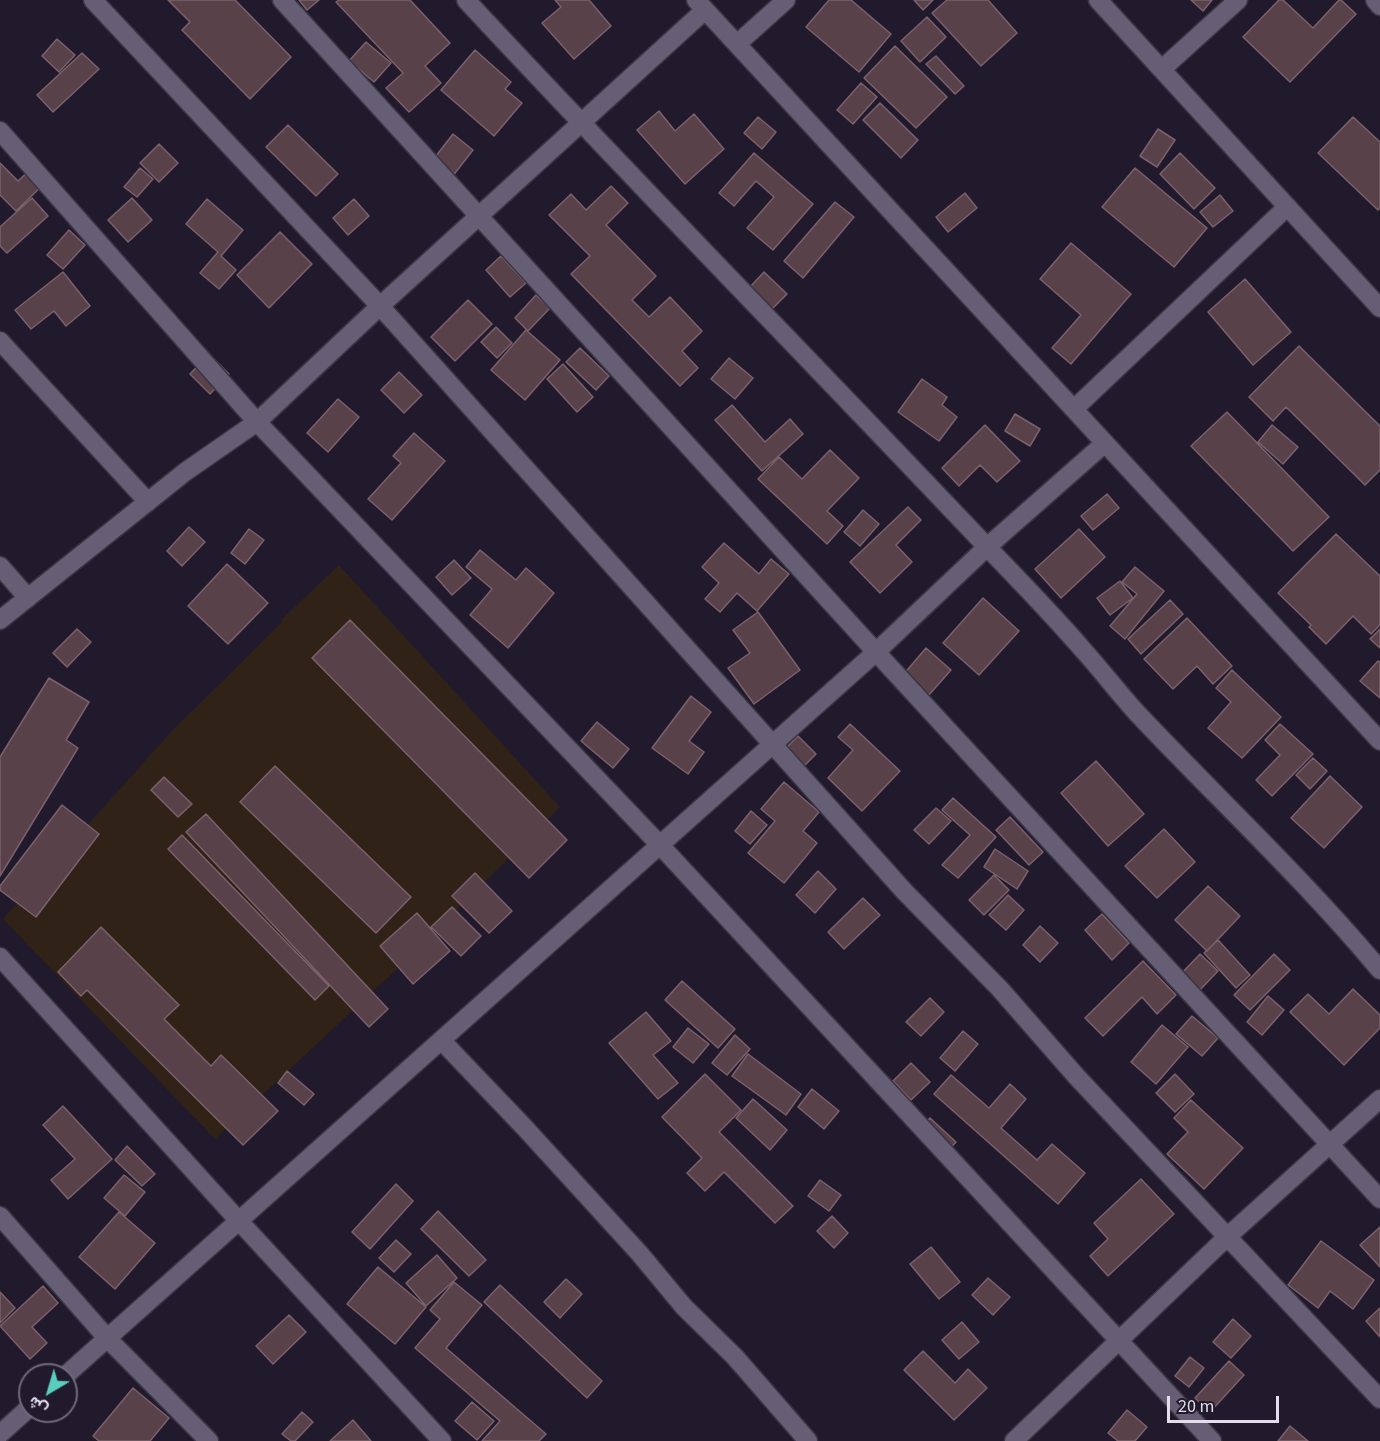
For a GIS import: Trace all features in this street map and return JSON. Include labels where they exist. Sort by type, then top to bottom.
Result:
[{"type":"street","points":[[93,0],[380,306],[904,891],[1000,989],[1076,1076],[1380,1399]]},
{"type":"street","points":[[282,0],[876,652],[1380,1199]]},
{"type":"street","points":[[466,0],[581,124],[987,547],[1084,650],[1135,710],[1262,844],[1338,920],[1380,970]]},
{"type":"street","points":[[737,44],[786,0]]},
{"type":"street","points":[[1098,0],[1380,308]]},
{"type":"street","points":[[1162,69],[1238,0]]},
{"type":"street","points":[[1375,0],[1380,6]]},
{"type":"street","points":[[0,620],[185,472],[257,422],[380,306],[581,124],[701,5],[1380,741]]},
{"type":"street","points":[[0,131],[257,422],[659,844],[1212,1441]]},
{"type":"street","points":[[1074,409],[1287,207]]},
{"type":"street","points":[[0,341],[148,502]]},
{"type":"street","points":[[78,1364],[876,652],[987,547],[1105,443]]},
{"type":"street","points":[[0,566],[28,598]]},
{"type":"street","points":[[0,957],[442,1441]]},
{"type":"street","points":[[441,1040],[640,1254],[684,1307],[735,1357],[808,1441]]},
{"type":"street","points":[[1016,1440],[1227,1236],[1380,1099]]},
{"type":"street","points":[[0,1216],[107,1338],[209,1441]]},
{"type":"street","points":[[5,1433],[18,1419]]},
{"type":"shaded area","points":[[339,565],[560,807],[396,970],[215,1139],[3,919],[172,731],[282,622],[281,620]]},
{"type":"building","points":[[168,0],[235,0],[291,57],[250,99],[182,30],[190,22]]},
{"type":"building","points":[[299,0],[319,0],[307,10]]},
{"type":"building","points":[[339,0],[410,0],[450,43],[425,66],[441,83],[409,112],[386,88],[403,73],[336,2]]},
{"type":"building","points":[[555,0],[589,0],[611,26],[574,59],[542,23],[561,7]]},
{"type":"building","points":[[829,0],[851,0],[891,34],[859,72],[806,27]]},
{"type":"building","points":[[914,0],[933,0],[923,10]]},
{"type":"building","points":[[947,0],[988,0],[1017,33],[981,66],[932,13]]},
{"type":"building","points":[[1191,0],[1212,0],[1203,11]]},
{"type":"building","points":[[1279,0],[1283,0],[1313,28],[1339,0],[1356,14],[1290,82],[1243,37]]},
{"type":"building","points":[[927,17],[946,37],[920,62],[901,41]]},
{"type":"building","points":[[57,39],[75,55],[59,72],[42,56]]},
{"type":"building","points":[[366,42],[391,63],[374,82],[349,61]]},
{"type":"building","points":[[895,46],[947,97],[916,128],[864,78]]},
{"type":"building","points":[[475,50],[511,82],[505,89],[522,103],[494,136],[441,90]]},
{"type":"building","points":[[82,53],[99,69],[53,112],[37,95]]},
{"type":"building","points":[[936,56],[964,86],[955,94],[926,64]]},
{"type":"building","points":[[861,83],[877,97],[853,124],[837,110]]},
{"type":"building","points":[[880,103],[918,140],[901,158],[863,120]]},
{"type":"building","points":[[659,111],[675,131],[694,114],[724,149],[685,184],[637,130]]},
{"type":"building","points":[[758,117],[776,132],[762,149],[744,133]]},
{"type":"building","points":[[1353,117],[1380,142],[1380,208],[1378,210],[1318,153]]},
{"type":"building","points":[[288,125],[338,174],[316,196],[266,147]]},
{"type":"building","points":[[1158,129],[1175,140],[1157,167],[1140,156]]},
{"type":"building","points":[[453,134],[473,150],[452,177],[432,161]]},
{"type":"building","points":[[159,144],[178,163],[159,182],[140,163]]},
{"type":"building","points":[[754,153],[813,204],[773,250],[747,228],[774,197],[756,181],[734,206],[719,193]]},
{"type":"building","points":[[1180,153],[1215,188],[1194,209],[1160,174]]},
{"type":"building","points":[[0,163],[18,181],[35,165],[49,179],[16,211],[0,195]]},
{"type":"building","points":[[140,168],[153,179],[137,197],[124,187]]},
{"type":"building","points":[[1135,168],[1207,228],[1174,267],[1102,207]]},
{"type":"building","points":[[611,186],[628,203],[606,225],[656,276],[632,300],[649,317],[670,297],[702,331],[682,351],[698,368],[680,386],[571,274],[590,256],[549,215],[571,194],[586,210]]},
{"type":"building","points":[[965,193],[977,208],[948,232],[936,217]]},
{"type":"building","points":[[1220,195],[1233,211],[1213,227],[1200,212]]},
{"type":"building","points":[[32,198],[48,216],[7,253],[0,246],[0,227]]},
{"type":"building","points":[[132,198],[152,220],[128,242],[108,220]]},
{"type":"building","points":[[207,199],[243,230],[221,256],[236,270],[219,289],[200,273],[218,252],[186,224]]},
{"type":"building","points":[[354,199],[369,216],[348,235],[333,218]]},
{"type":"building","points":[[835,202],[854,217],[803,278],[784,261]]},
{"type":"building","points":[[69,230],[85,245],[63,269],[47,255]]},
{"type":"building","points":[[280,232],[312,264],[269,308],[237,275]]},
{"type":"building","points":[[1071,243],[1131,294],[1071,364],[1052,348],[1081,315],[1040,279]]},
{"type":"building","points":[[501,256],[526,283],[510,297],[486,270]]},
{"type":"building","points":[[63,272],[90,306],[66,326],[54,311],[31,329],[15,310]]},
{"type":"building","points":[[764,272],[787,294],[772,309],[750,287]]},
{"type":"building","points":[[1245,279],[1291,332],[1253,365],[1208,312]]},
{"type":"building","points":[[536,295],[550,308],[528,331],[515,318]]},
{"type":"building","points":[[468,300],[492,324],[455,361],[431,337]]},
{"type":"building","points":[[496,327],[512,343],[497,358],[481,342]]},
{"type":"building","points":[[526,330],[560,360],[525,400],[491,370]]},
{"type":"building","points":[[1299,346],[1380,426],[1380,470],[1365,485],[1286,407],[1273,421],[1249,397]]},
{"type":"building","points":[[580,348],[609,376],[596,390],[566,362]]},
{"type":"building","points":[[209,354],[229,374],[210,394],[190,374]]},
{"type":"building","points":[[729,358],[753,378],[735,399],[711,379]]},
{"type":"building","points":[[563,364],[593,397],[577,412],[547,379]]},
{"type":"building","points":[[399,372],[422,395],[404,413],[381,390]]},
{"type":"building","points":[[922,379],[947,397],[942,405],[957,417],[939,441],[898,412]]},
{"type":"building","points":[[338,399],[359,417],[328,452],[307,433]]},
{"type":"building","points":[[732,405],[765,442],[790,419],[803,434],[762,471],[715,420]]},
{"type":"building","points":[[1227,412],[1329,517],[1293,551],[1191,446]]},
{"type":"building","points":[[1015,414],[1040,429],[1030,446],[1005,431]]},
{"type":"building","points":[[985,425],[1020,461],[997,482],[980,465],[959,486],[942,468]]},
{"type":"building","points":[[1272,425],[1298,447],[1283,464],[1258,442]]},
{"type":"building","points":[[414,433],[445,461],[392,520],[368,499],[401,463],[393,456]]},
{"type":"building","points":[[830,450],[859,478],[827,511],[843,526],[827,544],[758,479],[779,457],[802,479]]},
{"type":"building","points":[[1107,494],[1119,508],[1093,530],[1081,516]]},
{"type":"building","points":[[908,507],[921,520],[896,545],[912,562],[880,593],[850,562]]},
{"type":"building","points":[[863,510],[879,524],[860,546],[844,532]]},
{"type":"building","points":[[189,527],[205,542],[182,566],[167,551]]},
{"type":"building","points":[[249,529],[264,540],[245,564],[231,553]]},
{"type":"building","points":[[1079,529],[1105,557],[1061,598],[1035,569]]},
{"type":"building","points":[[1336,534],[1380,576],[1380,625],[1371,634],[1353,616],[1326,644],[1309,627],[1311,625],[1278,593]]},
{"type":"building","points":[[724,543],[759,574],[771,559],[789,574],[757,611],[737,593],[720,612],[705,599],[719,583],[702,567]]},
{"type":"building","points":[[480,550],[516,580],[526,568],[554,593],[508,648],[470,615],[492,589],[466,567]]},
{"type":"building","points":[[454,560],[471,578],[452,595],[436,577]]},
{"type":"building","points":[[227,564],[268,603],[228,644],[188,606]]},
{"type":"building","points":[[1135,567],[1164,591],[1125,639],[1110,626],[1137,594],[1122,582]]},
{"type":"building","points":[[1120,581],[1133,598],[1110,615],[1097,598]]},
{"type":"building","points":[[983,598],[1019,631],[979,675],[943,643]]},
{"type":"building","points":[[1170,600],[1183,614],[1141,654],[1128,639]]},
{"type":"building","points":[[758,612],[800,670],[754,704],[728,668],[750,653],[733,630]]},
{"type":"building","points":[[1187,618],[1232,666],[1213,684],[1197,666],[1173,689],[1144,659]]},
{"type":"building","points":[[350,620],[567,840],[529,878],[312,658]]},
{"type":"building","points":[[77,629],[91,642],[67,667],[53,653]]},
{"type":"building","points":[[1380,629],[1380,648],[1370,639]]},
{"type":"building","points":[[926,648],[951,670],[928,696],[903,675]]},
{"type":"building","points":[[1378,661],[1380,662],[1380,698],[1360,681]]},
{"type":"building","points":[[1232,670],[1281,717],[1242,758],[1208,728],[1231,702],[1216,688]]},
{"type":"building","points":[[49,678],[89,702],[66,740],[78,748],[0,876],[0,757]]},
{"type":"building","points":[[691,696],[711,712],[689,741],[704,752],[688,774],[652,748]]},
{"type":"building","points":[[597,722],[629,749],[613,768],[581,741]]},
{"type":"building","points":[[850,724],[900,771],[862,811],[828,778],[853,750],[838,737]]},
{"type":"building","points":[[1280,724],[1313,754],[1272,796],[1256,780],[1280,755],[1265,740]]},
{"type":"building","points":[[798,736],[816,754],[799,771],[781,753]]},
{"type":"building","points":[[1313,758],[1327,771],[1310,789],[1296,775]]},
{"type":"building","points":[[1096,761],[1144,814],[1108,846],[1061,793]]},
{"type":"building","points":[[275,766],[411,897],[376,933],[240,802]]},
{"type":"building","points":[[1330,776],[1362,807],[1324,848],[1291,818]]},
{"type":"building","points":[[164,777],[192,804],[178,817],[151,790]]},
{"type":"building","points":[[784,782],[819,812],[803,831],[817,843],[784,883],[748,853],[775,821],[761,809]]},
{"type":"building","points":[[953,798],[996,837],[958,878],[942,865],[970,835],[942,810]]},
{"type":"building","points":[[62,805],[99,834],[36,917],[0,890],[0,886]]},
{"type":"building","points":[[936,808],[951,821],[929,844],[914,830]]},
{"type":"building","points":[[751,811],[767,825],[750,844],[735,831]]},
{"type":"building","points":[[206,814],[388,1009],[369,1027],[186,832]]},
{"type":"building","points":[[1010,817],[1043,852],[1029,865],[996,830]]},
{"type":"building","points":[[1164,829],[1195,862],[1157,898],[1125,866]]},
{"type":"building","points":[[182,835],[329,986],[315,1000],[168,849]]},
{"type":"building","points":[[995,849],[1028,871],[1017,889],[984,867]]},
{"type":"building","points":[[818,871],[836,889],[815,913],[796,895]]},
{"type":"building","points":[[475,873],[512,911],[489,933],[452,896]]},
{"type":"building","points":[[994,875],[1009,890],[984,915],[969,900]]},
{"type":"building","points":[[1208,886],[1240,916],[1207,951],[1175,920]]},
{"type":"building","points":[[1008,895],[1024,910],[1006,930],[989,915]]},
{"type":"building","points":[[863,898],[880,915],[844,949],[828,932]]},
{"type":"building","points":[[452,907],[481,936],[461,956],[431,927]]},
{"type":"building","points":[[417,913],[450,951],[413,984],[380,946]]},
{"type":"building","points":[[1102,914],[1129,943],[1112,960],[1085,930]]},
{"type":"building","points":[[1040,926],[1058,943],[1040,962],[1023,945]]},
{"type":"building","points":[[101,927],[179,1005],[164,1019],[211,1066],[221,1055],[278,1111],[243,1145],[87,990],[81,996],[58,972]]},
{"type":"building","points":[[1218,940],[1250,975],[1236,988],[1204,953]]},
{"type":"building","points":[[1200,954],[1218,971],[1198,992],[1180,975]]},
{"type":"building","points":[[1274,954],[1290,970],[1250,1010],[1234,995]]},
{"type":"building","points":[[1143,961],[1176,995],[1157,1014],[1142,997],[1103,1036],[1085,1018]]},
{"type":"building","points":[[682,981],[735,1029],[718,1048],[665,1000]]},
{"type":"building","points":[[1353,989],[1380,1015],[1380,1028],[1344,1065],[1290,1012],[1308,994],[1329,1014]]},
{"type":"building","points":[[1268,996],[1284,1010],[1262,1035],[1247,1022]]},
{"type":"building","points":[[930,998],[944,1012],[921,1036],[906,1022]]},
{"type":"building","points":[[646,1012],[671,1041],[653,1055],[678,1083],[658,1099],[609,1043]]},
{"type":"building","points":[[1192,1016],[1218,1038],[1202,1056],[1176,1034]]},
{"type":"building","points":[[1162,1025],[1188,1047],[1156,1084],[1131,1062]]},
{"type":"building","points":[[688,1028],[709,1044],[693,1063],[673,1047]]},
{"type":"building","points":[[963,1031],[978,1044],[955,1071],[940,1058]]},
{"type":"building","points":[[735,1035],[750,1049],[727,1075],[712,1063]]},
{"type":"building","points":[[748,1054],[801,1094],[786,1115],[732,1076]]},
{"type":"building","points":[[911,1063],[930,1082],[911,1100],[893,1081]]},
{"type":"building","points":[[287,1071],[314,1094],[304,1105],[278,1083]]},
{"type":"building","points":[[705,1074],[741,1110],[719,1132],[793,1206],[775,1223],[724,1172],[705,1191],[687,1173],[702,1158],[662,1117]]},
{"type":"building","points":[[1175,1074],[1194,1094],[1175,1112],[1156,1093]]},
{"type":"building","points":[[951,1075],[989,1108],[1010,1084],[1026,1099],[1001,1128],[1037,1160],[1052,1144],[1085,1173],[1058,1204],[934,1094]]},
{"type":"building","points":[[812,1089],[839,1111],[824,1129],[798,1107]]},
{"type":"building","points":[[753,1099],[787,1130],[770,1150],[736,1118]]},
{"type":"building","points":[[1191,1100],[1243,1148],[1204,1189],[1167,1154],[1188,1132],[1174,1118]]},
{"type":"building","points":[[63,1106],[112,1159],[68,1199],[51,1180],[75,1159],[43,1125]]},
{"type":"building","points":[[930,1118],[956,1142],[943,1156],[917,1132]]},
{"type":"building","points":[[127,1146],[155,1174],[142,1186],[115,1160]]},
{"type":"building","points":[[124,1175],[145,1192],[125,1216],[104,1198]]},
{"type":"building","points":[[1141,1179],[1174,1214],[1108,1276],[1090,1256],[1108,1239],[1094,1223]]},
{"type":"building","points":[[820,1180],[841,1195],[829,1211],[808,1196]]},
{"type":"building","points":[[396,1184],[413,1201],[370,1249],[352,1232]]},
{"type":"building","points":[[438,1211],[486,1260],[469,1276],[421,1229]]},
{"type":"building","points":[[119,1212],[155,1243],[115,1289],[79,1257]]},
{"type":"building","points":[[832,1216],[848,1233],[834,1248],[817,1231]]},
{"type":"building","points":[[1380,1227],[1380,1267],[1360,1245]]},
{"type":"building","points":[[396,1240],[411,1254],[394,1272],[379,1258]]},
{"type":"building","points":[[1321,1241],[1374,1280],[1353,1309],[1330,1291],[1318,1308],[1288,1285]]},
{"type":"building","points":[[931,1247],[960,1282],[939,1299],[910,1264]]},
{"type":"building","points":[[437,1255],[457,1278],[426,1306],[406,1283]]},
{"type":"building","points":[[378,1267],[426,1307],[395,1344],[347,1304]]},
{"type":"building","points":[[988,1278],[1010,1297],[993,1315],[972,1295]]},
{"type":"building","points":[[566,1279],[582,1294],[560,1318],[544,1302]]},
{"type":"building","points":[[454,1282],[482,1305],[446,1348],[546,1434],[539,1441],[482,1441],[500,1421],[415,1348],[440,1319],[430,1310]]},
{"type":"building","points":[[500,1285],[602,1381],[587,1398],[484,1302]]},
{"type":"building","points":[[43,1286],[58,1303],[32,1327],[47,1343],[30,1359],[0,1326]]},
{"type":"building","points":[[0,1292],[15,1308],[0,1323]]},
{"type":"building","points":[[1380,1308],[1380,1337],[1366,1321]]},
{"type":"building","points":[[289,1315],[306,1332],[273,1364],[256,1346]]},
{"type":"building","points":[[1233,1319],[1251,1336],[1231,1358],[1213,1342]]},
{"type":"building","points":[[962,1322],[979,1342],[959,1359],[942,1340]]},
{"type":"building","points":[[923,1351],[955,1383],[968,1369],[987,1388],[954,1420],[904,1370]]},
{"type":"building","points":[[1190,1357],[1204,1368],[1189,1387],[1175,1376]]},
{"type":"building","points":[[1229,1361],[1244,1375],[1210,1412],[1195,1398]]},
{"type":"building","points":[[133,1388],[169,1418],[150,1441],[99,1441],[93,1436]]},
{"type":"building","points":[[472,1402],[494,1421],[477,1440],[455,1421]]},
{"type":"building","points":[[1127,1410],[1147,1427],[1135,1441],[1118,1441],[1108,1433]]},
{"type":"building","points":[[302,1412],[313,1422],[295,1441],[291,1441],[282,1434]]},
{"type":"building","points":[[353,1420],[371,1441],[330,1441]]},
{"type":"building","points":[[1290,1426],[1308,1441],[1278,1441]]}]
